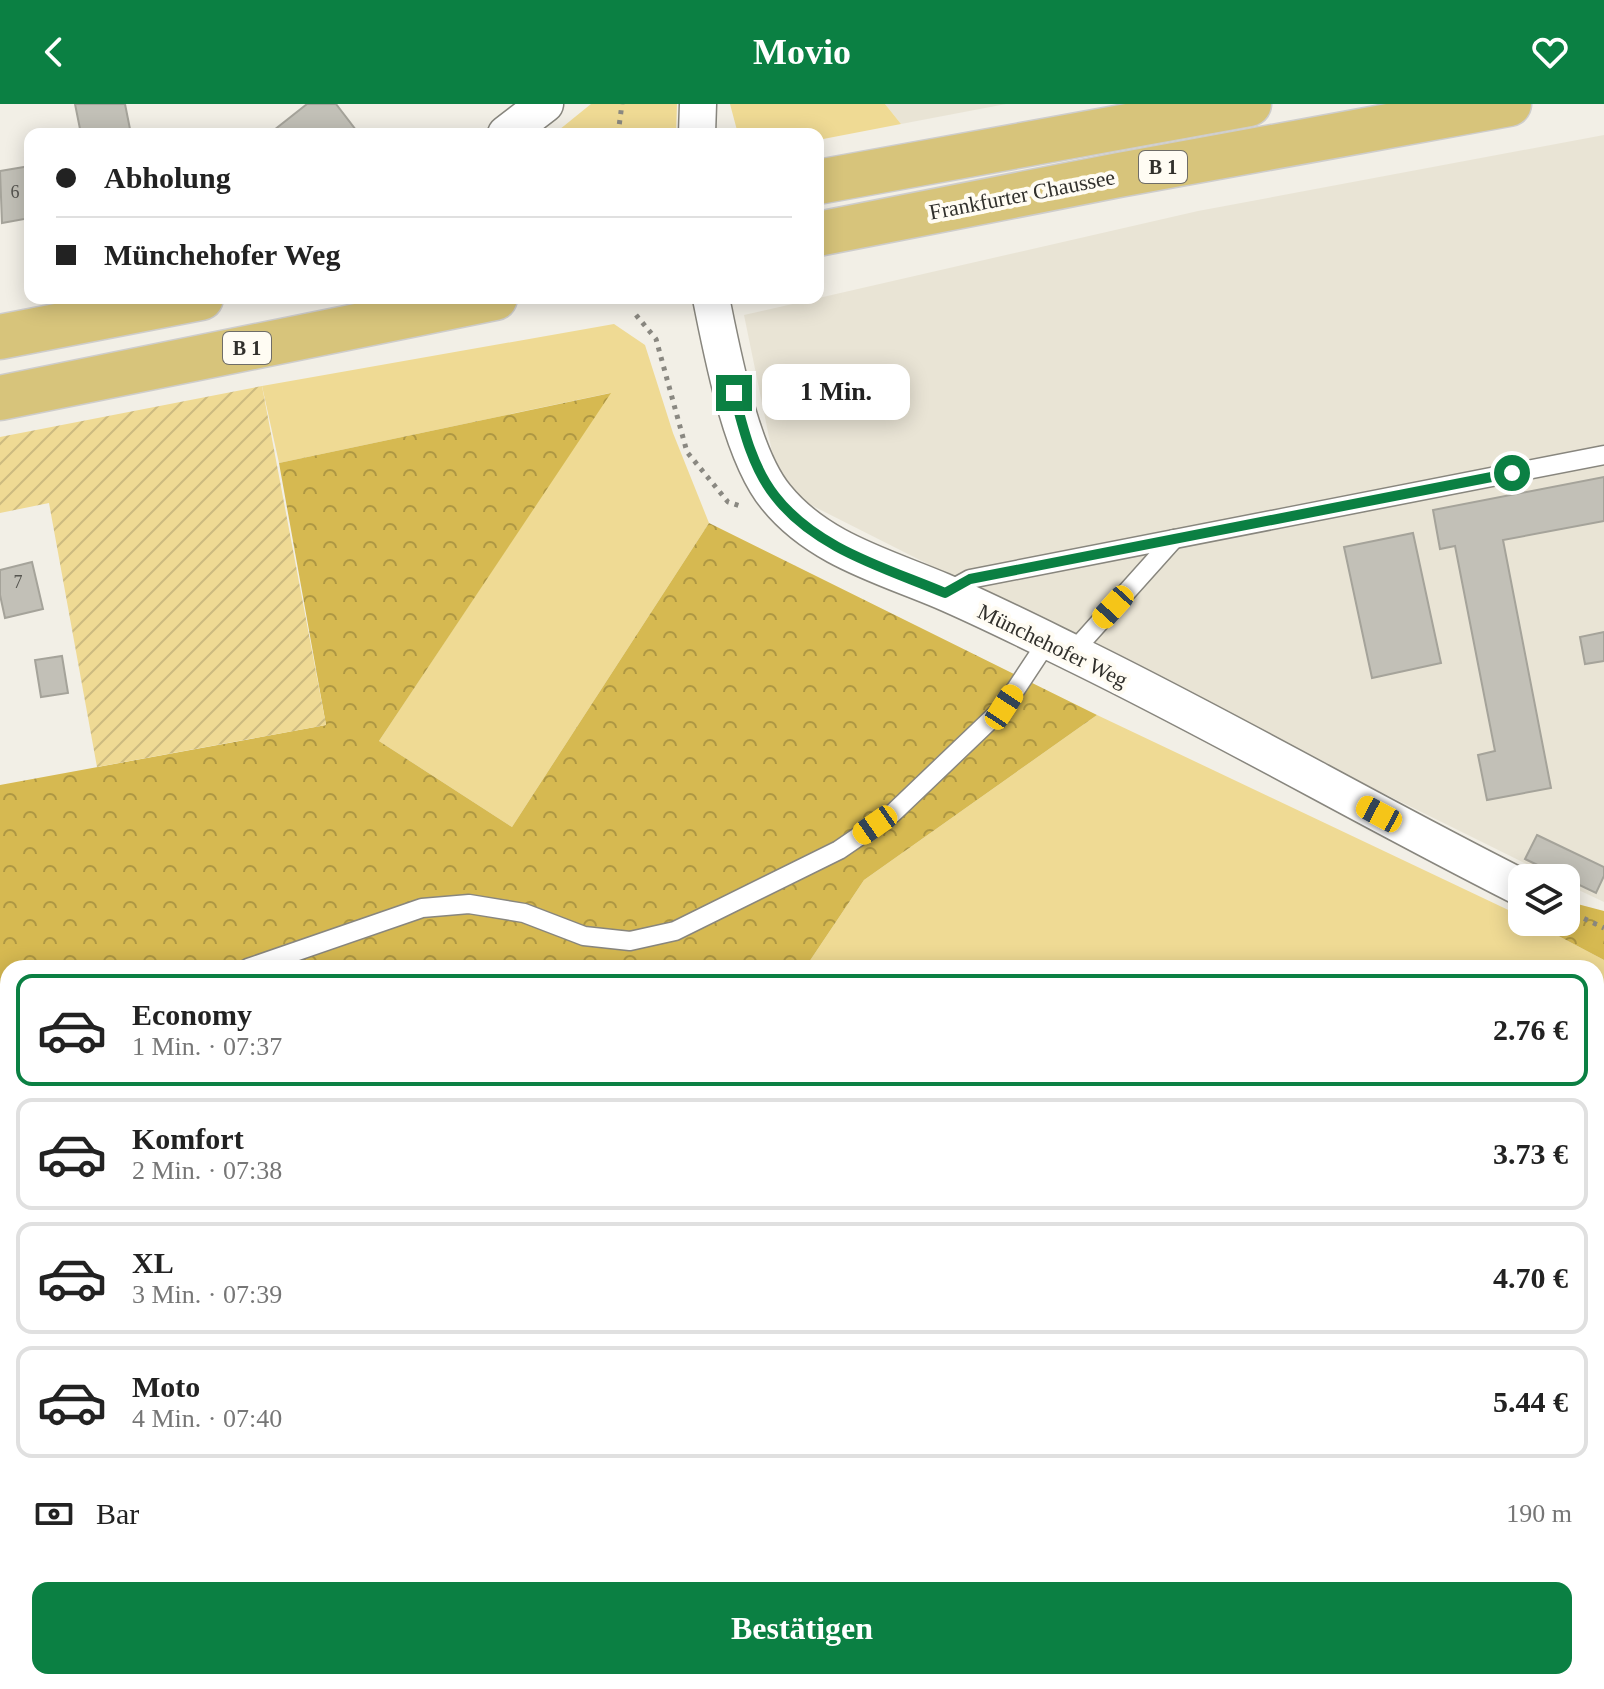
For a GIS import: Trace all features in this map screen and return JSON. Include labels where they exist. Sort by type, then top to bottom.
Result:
[{"type":"main road","name":"Frankfurter Chaussee","points":[[824,181],[1249,104]]},
{"type":"main road","name":"Frankfurter Chaussee","points":[[824,233],[1134,172],[1509,104]]},
{"type":"main road","name":"B 1","points":[[0,398],[465,304]]},
{"type":"main road","points":[[0,337],[122,305]]},
{"type":"street","points":[[514,128],[545,104]]},
{"type":"street","points":[[697,128],[698,104]]},
{"type":"street","name":"Münchehofer Weg","points":[[712,304],[741,421],[754,460],[775,496],[802,524],[842,550],[945,593],[1059,647],[1508,881]]},
{"type":"lane","points":[[945,593],[970,579],[1604,455]]},
{"type":"lane","points":[[271,960],[422,908],[469,904],[524,913],[584,936],[630,941],[675,931],[839,850],[893,813],[1004,707],[1059,647],[1174,539]]},
{"type":"path","points":[[619,128],[622,104]]},
{"type":"path","points":[[636,315],[656,339],[687,452],[728,502],[743,507]]},
{"type":"path","points":[[1580,917],[1604,928]]},
{"type":"shaded area","points":[[591,104],[677,104],[676,128],[561,128]]},
{"type":"shaded area","points":[[730,104],[885,104],[901,124],[824,139],[824,128],[736,128]]},
{"type":"shaded area","points":[[885,104],[1006,104],[901,124]]},
{"type":"shaded area","points":[[1604,135],[1604,902],[1580,891],[1580,864],[1527,864],[801,500],[779,486],[744,315],[792,304],[824,304],[824,297],[1198,211]]},
{"type":"shaded area","points":[[614,324],[645,345],[673,433],[709,523],[512,827],[379,741],[610,393],[279,463],[262,386]]},
{"type":"shaded area","points":[[262,386],[326,725],[97,767],[49,503],[0,513],[0,437]]},
{"type":"shaded area","points":[[1097,715],[1508,910],[1508,936],[1559,936],[1604,960],[810,960],[864,880]]},
{"type":"green space","points":[[611,393],[379,741],[512,827],[709,523],[1097,715],[864,880],[810,960],[0,960],[0,785],[326,725],[279,463]]},
{"type":"green space","points":[[1580,905],[1604,911],[1604,960],[1559,936],[1580,936]]},
{"type":"building","points":[[75,104],[125,104],[130,128],[80,128]]},
{"type":"building","points":[[307,104],[336,104],[354,128],[277,128]]},
{"type":"building","points":[[24,167],[24,219],[2,223],[0,171]]},
{"type":"building","points":[[1604,477],[1604,521],[1503,540],[1551,788],[1487,800],[1478,755],[1495,751],[1455,546],[1440,549],[1433,510]]},
{"type":"building","points":[[1413,533],[1441,663],[1372,678],[1344,547]]},
{"type":"building","points":[[32,562],[43,609],[5,618],[0,595],[0,570]]},
{"type":"building","points":[[1604,632],[1604,661],[1585,664],[1580,637]]},
{"type":"building","points":[[62,656],[68,693],[41,697],[35,660]]},
{"type":"building","points":[[1537,835],[1604,867],[1604,876],[1596,893],[1580,885],[1580,864],[1535,864],[1525,859]]},
{"type":"route","points":[[734,393],[754,460],[775,496],[802,524],[842,550],[945,593],[970,579],[1512,473]]}]
